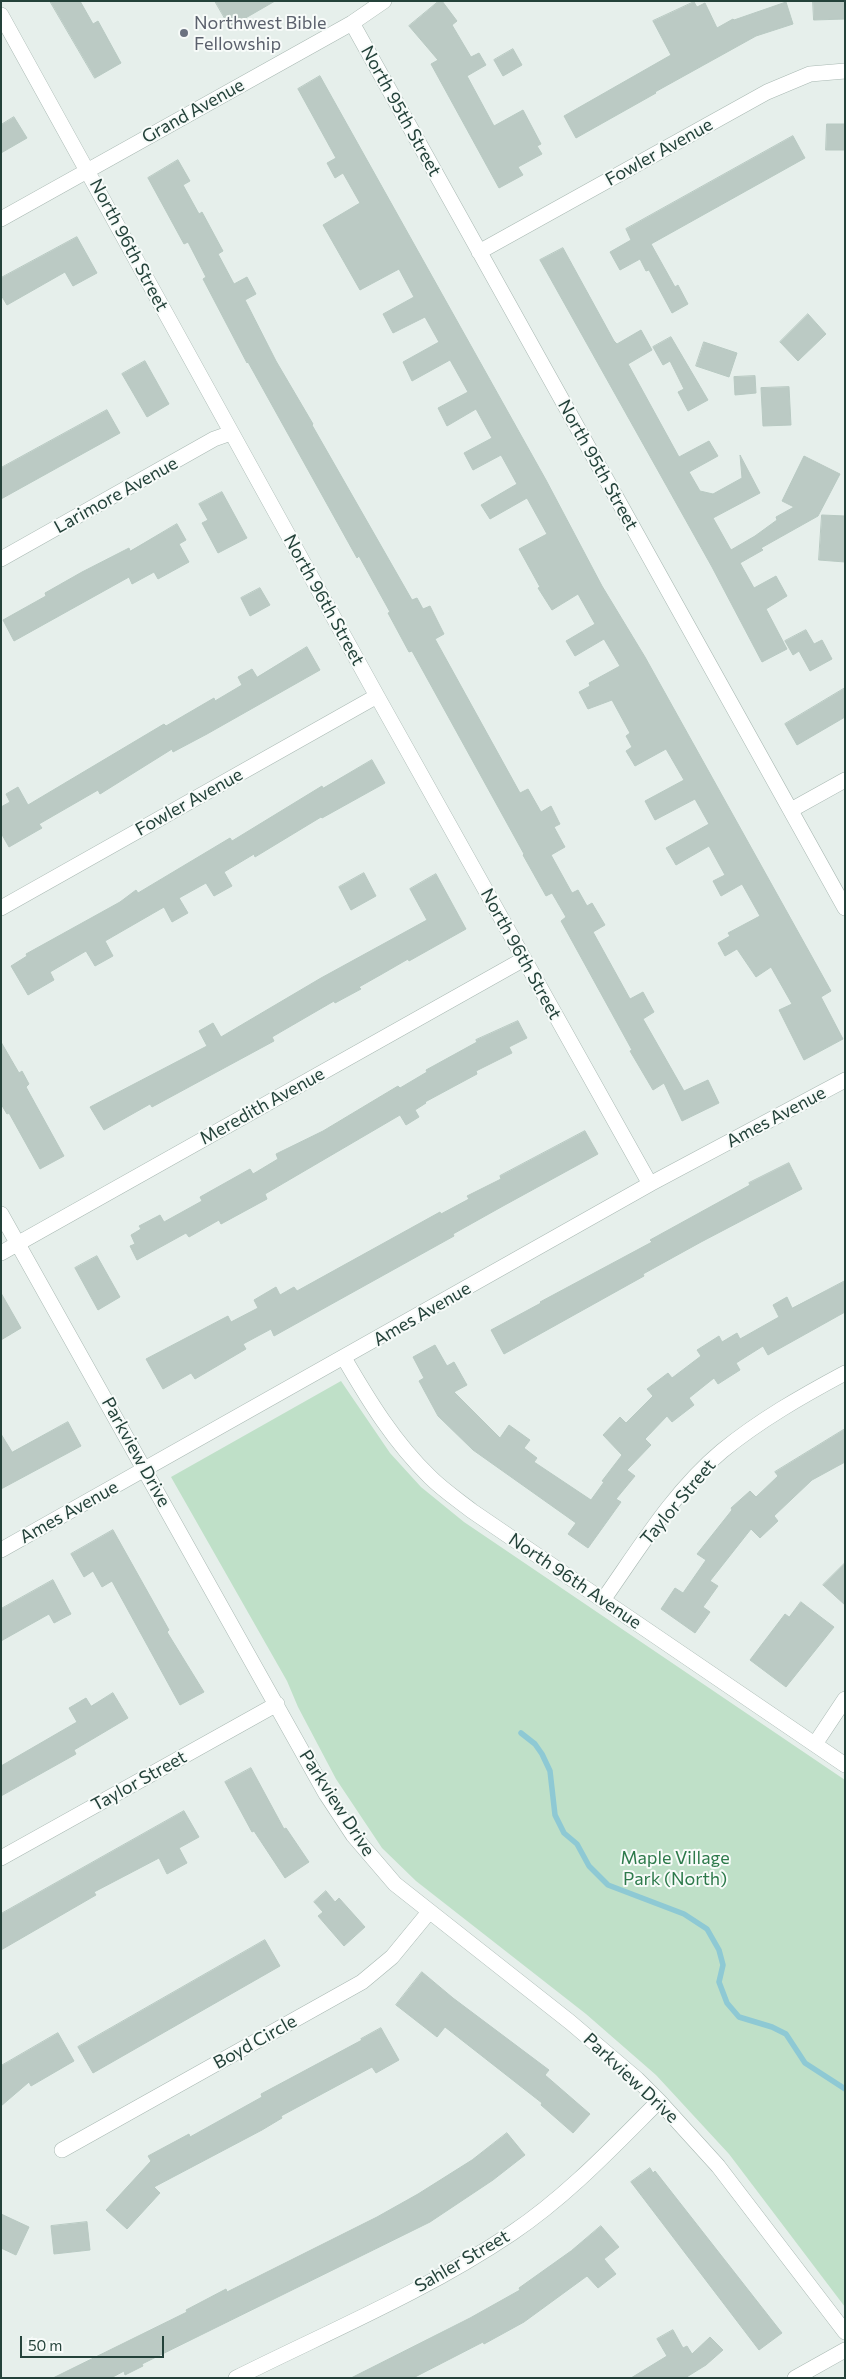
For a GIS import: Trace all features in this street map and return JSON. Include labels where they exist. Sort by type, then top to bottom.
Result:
[{"type":"street","name":"Grand Avenue","points":[[1,219],[352,23],[384,1]]},
{"type":"street","name":"North 96th Street","points":[[1,15],[88,169],[231,433],[377,696],[650,1184]]},
{"type":"street","name":"North 95th Street","points":[[352,23],[845,908]]},
{"type":"street","name":"Fowler Avenue","points":[[479,252],[767,92],[810,74],[845,71]]},
{"type":"street","name":"Larimore Avenue","points":[[1,560],[214,439],[231,433]]},
{"type":"street","name":"Fowler Avenue","points":[[1,908],[377,696]]},
{"type":"street","points":[[791,810],[845,780]]},
{"type":"street","name":"Meredith Avenue","points":[[1,1253],[524,959]]},
{"type":"street","name":"Ames Avenue","points":[[1,1550],[650,1184],[845,1080]]},
{"type":"street","name":"Parkview Drive","points":[[1,1214],[326,1794],[353,1835],[395,1884],[570,2022],[659,2101],[718,2166],[845,2332]]},
{"type":"street","name":"North 96th Avenue","points":[[344,1358],[387,1427],[408,1455],[432,1479],[472,1512],[845,1764]]},
{"type":"street","name":"Taylor Street","points":[[603,1600],[687,1485],[721,1452],[762,1421],[845,1373]]},
{"type":"street","points":[[815,1744],[845,1699]]},
{"type":"street","name":"Taylor Street","points":[[1,1858],[277,1704]]},
{"type":"street","name":"Boyd Circle","points":[[62,2150],[362,1982],[392,1956],[429,1912]]},
{"type":"street","name":"Sahler Street","points":[[236,2378],[413,2290],[468,2261],[512,2233],[562,2195],[659,2101]]},
{"type":"street","points":[[795,2378],[845,2350]]},
{"type":"green space","name":"Maple Village Park (North)","points":[[341,1381],[390,1453],[421,1487],[464,1522],[845,1780],[845,2307],[729,2154],[656,2075],[586,2014],[416,1881],[382,1848],[336,1779],[298,1707],[287,1681],[171,1477]]},
{"type":"building","points":[[50,1],[80,1],[93,24],[98,21],[121,63],[95,78]]},
{"type":"building","points":[[215,1],[275,1],[230,27]]},
{"type":"building","points":[[439,1],[442,1],[457,21],[452,25],[471,57],[479,53],[486,65],[467,76],[494,126],[523,110],[541,144],[537,146],[542,154],[518,167],[523,175],[499,188],[431,64],[438,60],[409,26]]},
{"type":"building","points":[[813,1],[845,1],[845,19],[814,20]]},
{"type":"building","points":[[694,2],[697,7],[705,3],[717,28],[733,19],[786,2],[793,24],[756,36],[576,138],[564,116],[671,55],[653,21]]},
{"type":"building","points":[[513,49],[522,65],[503,76],[494,60]]},
{"type":"building","points":[[320,76],[546,480],[602,586],[645,657],[831,991],[821,997],[843,1039],[804,1060],[779,1010],[792,1004],[771,967],[756,977],[737,949],[725,956],[718,943],[730,936],[728,933],[760,916],[742,884],[721,896],[713,881],[725,875],[709,846],[676,865],[666,848],[709,824],[695,799],[655,820],[645,801],[684,780],[666,749],[635,766],[626,751],[632,747],[626,736],[630,733],[612,700],[588,709],[579,692],[590,686],[589,683],[620,666],[604,639],[575,656],[566,641],[595,624],[578,594],[552,610],[538,588],[540,587],[519,549],[547,534],[527,498],[490,519],[481,505],[517,484],[501,455],[473,470],[464,453],[492,438],[476,409],[447,426],[438,408],[468,392],[450,360],[412,381],[403,362],[439,342],[425,317],[393,333],[383,314],[414,297],[399,269],[360,290],[323,225],[360,203],[343,173],[335,178],[327,163],[336,158],[298,89]]},
{"type":"building","points":[[14,117],[27,138],[1,153],[1,125]]},
{"type":"building","points":[[827,124],[845,124],[845,150],[826,150]]},
{"type":"building","points":[[793,136],[805,158],[651,244],[675,287],[678,285],[688,304],[672,313],[649,270],[646,271],[640,259],[620,270],[610,252],[631,240],[626,229]]},
{"type":"building","points":[[178,160],[190,181],[183,185],[199,214],[202,212],[223,251],[218,254],[234,284],[247,277],[256,294],[245,300],[312,425],[412,600],[417,598],[423,609],[430,606],[444,634],[435,639],[520,793],[528,789],[541,812],[551,806],[560,824],[554,827],[565,847],[551,855],[572,893],[578,890],[587,906],[592,903],[605,925],[593,932],[630,999],[643,992],[654,1012],[643,1019],[684,1091],[708,1080],[719,1103],[682,1121],[664,1083],[653,1090],[630,1051],[632,1050],[561,921],[566,917],[552,893],[546,896],[412,651],[409,652],[388,613],[390,612],[359,556],[357,558],[247,363],[203,279],[206,277],[188,242],[184,244],[148,178]]},
{"type":"building","points":[[77,237],[97,273],[73,286],[65,272],[7,305],[1,295],[1,278]]},
{"type":"building","points":[[563,248],[614,341],[617,344],[641,330],[652,350],[628,364],[679,457],[709,441],[718,456],[689,472],[700,491],[713,494],[742,478],[740,455],[760,493],[713,518],[731,550],[755,536],[777,520],[776,517],[794,507],[782,501],[804,456],[840,474],[818,516],[761,548],[763,550],[740,563],[754,588],[776,576],[787,596],[766,609],[787,649],[762,662],[712,567],[540,260]]},
{"type":"building","points":[[808,314],[826,334],[798,361],[780,342]]},
{"type":"building","points":[[671,337],[708,400],[688,411],[678,392],[684,389],[670,361],[663,365],[653,347]]},
{"type":"building","points":[[704,342],[737,353],[729,377],[696,366]]},
{"type":"building","points":[[145,361],[169,404],[147,417],[122,374]]},
{"type":"building","points":[[755,376],[756,393],[735,395],[734,377]]},
{"type":"building","points":[[789,387],[791,425],[763,426],[761,388]]},
{"type":"building","points":[[107,410],[120,433],[1,499],[1,468]]},
{"type":"building","points":[[222,492],[247,538],[218,553],[202,523],[208,520],[199,504]]},
{"type":"building","points":[[822,515],[845,516],[845,562],[819,560]]},
{"type":"building","points":[[177,524],[186,540],[179,544],[189,562],[158,579],[154,572],[132,584],[129,577],[14,641],[3,620],[46,596],[45,593],[82,572],[129,548],[130,551]]},
{"type":"building","points":[[260,588],[270,605],[250,616],[241,598]]},
{"type":"building","points":[[806,630],[814,644],[822,640],[832,659],[810,671],[799,651],[793,655],[785,641]]},
{"type":"building","points":[[307,647],[320,670],[207,734],[173,752],[172,749],[100,794],[98,790],[39,824],[42,828],[9,847],[1,833],[1,807],[10,802],[6,794],[18,787],[28,805],[164,724],[166,726],[214,698],[215,701],[242,685],[238,677],[252,669],[257,677]]},
{"type":"building","points":[[845,688],[845,717],[797,745],[785,724]]},
{"type":"building","points":[[372,760],[385,783],[321,817],[255,857],[254,854],[224,872],[232,886],[214,896],[206,883],[179,898],[188,913],[172,922],[164,907],[105,941],[113,956],[95,966],[86,951],[50,972],[54,980],[28,995],[11,966],[27,956],[26,954],[120,902],[136,890],[138,893],[230,838],[232,841],[322,786],[323,788]]},
{"type":"building","points":[[364,873],[376,896],[351,910],[339,887]]},
{"type":"building","points":[[436,874],[466,929],[409,961],[408,959],[359,987],[361,989],[335,1003],[334,1001],[272,1037],[274,1041],[152,1107],[150,1104],[104,1130],[90,1107],[207,1046],[199,1031],[213,1023],[221,1037],[321,978],[427,920],[410,889]]},
{"type":"building","points":[[518,1021],[527,1038],[509,1047],[512,1053],[476,1071],[477,1074],[425,1102],[415,1110],[419,1117],[406,1125],[400,1115],[265,1194],[267,1199],[221,1224],[219,1220],[189,1237],[186,1233],[137,1260],[130,1246],[135,1244],[131,1235],[141,1229],[139,1226],[160,1215],[164,1222],[202,1201],[200,1197],[250,1169],[253,1174],[278,1159],[276,1154],[323,1131],[398,1086],[400,1088],[427,1072],[426,1070],[477,1042],[476,1040]]},
{"type":"building","points":[[1,1042],[19,1073],[22,1071],[29,1084],[26,1087],[64,1156],[40,1169],[9,1113],[7,1114],[1,1104]]},
{"type":"building","points":[[585,1131],[598,1154],[274,1336],[271,1329],[243,1344],[246,1349],[195,1379],[191,1373],[163,1389],[146,1359],[228,1316],[231,1322],[258,1308],[254,1300],[276,1287],[280,1295],[294,1287],[297,1291],[440,1212],[441,1214],[469,1199],[467,1196],[501,1179],[500,1176]]},
{"type":"building","points":[[789,1163],[802,1189],[643,1274],[644,1276],[504,1354],[491,1330],[652,1242],[650,1240],[750,1185],[749,1183]]},
{"type":"building","points":[[97,1256],[120,1297],[98,1310],[75,1268]]},
{"type":"building","points":[[845,1281],[845,1312],[768,1355],[763,1346],[736,1363],[740,1370],[718,1384],[714,1378],[689,1398],[694,1405],[672,1422],[667,1416],[645,1439],[651,1445],[627,1470],[635,1476],[616,1499],[621,1502],[588,1548],[568,1534],[576,1523],[473,1450],[438,1416],[419,1381],[424,1378],[413,1357],[435,1345],[447,1366],[454,1362],[467,1385],[454,1392],[500,1438],[509,1425],[530,1440],[524,1448],[537,1458],[534,1462],[591,1500],[604,1482],[602,1481],[622,1455],[603,1435],[620,1417],[626,1423],[653,1396],[647,1389],[668,1373],[672,1378],[701,1356],[697,1350],[719,1336],[722,1342],[737,1333],[740,1339],[779,1317],[773,1305],[787,1297],[792,1308]]},
{"type":"building","points":[[1,1293],[21,1328],[1,1340]]},
{"type":"building","points":[[68,1422],[81,1446],[1,1489],[1,1434],[12,1452]]},
{"type":"building","points":[[845,1429],[845,1462],[812,1480],[774,1516],[778,1521],[760,1538],[751,1529],[710,1581],[718,1586],[703,1607],[710,1612],[695,1633],[661,1609],[675,1588],[683,1593],[706,1560],[697,1554],[732,1510],[731,1508],[750,1491],[756,1497],[778,1476],[775,1472]]},
{"type":"building","points":[[113,1530],[169,1630],[167,1632],[204,1692],[180,1705],[112,1581],[102,1587],[93,1571],[84,1577],[71,1554]]},
{"type":"building","points":[[845,1563],[845,1605],[823,1585]]},
{"type":"building","points":[[53,1580],[71,1614],[54,1623],[49,1614],[1,1641],[1,1609]]},
{"type":"building","points":[[801,1602],[834,1627],[786,1687],[750,1660],[785,1614],[789,1617]]},
{"type":"building","points":[[113,1693],[128,1718],[74,1750],[76,1754],[1,1796],[1,1766],[77,1722],[69,1708],[86,1698],[91,1706]]},
{"type":"building","points":[[251,1768],[284,1829],[286,1828],[309,1862],[285,1878],[254,1831],[252,1832],[225,1782]]},
{"type":"building","points":[[184,1811],[199,1837],[179,1848],[187,1863],[167,1874],[159,1858],[94,1892],[96,1895],[1,1950],[1,1914]]},
{"type":"building","points":[[326,1891],[335,1902],[339,1898],[365,1927],[344,1946],[318,1916],[323,1912],[314,1902]]},
{"type":"building","points":[[265,1940],[280,1966],[93,2073],[78,2047]]},
{"type":"building","points":[[422,1972],[453,1998],[549,2070],[545,2075],[590,2114],[573,2133],[541,2105],[542,2103],[445,2027],[437,2037],[396,2005]]},
{"type":"building","points":[[381,2028],[399,2060],[376,2073],[372,2067],[281,2116],[282,2118],[262,2130],[154,2187],[160,2193],[127,2229],[106,2210],[151,2161],[148,2156],[189,2134],[190,2137],[262,2097],[261,2094]]},
{"type":"building","points":[[58,2033],[74,2061],[31,2086],[29,2082],[1,2106],[1,2066]]},
{"type":"building","points":[[507,2133],[525,2155],[493,2180],[430,2222],[142,2364],[143,2366],[125,2375],[124,2371],[111,2378],[53,2378],[187,2312],[186,2310],[226,2289],[227,2292],[377,2217],[472,2160]]},
{"type":"building","points":[[650,2168],[653,2173],[655,2171],[782,2333],[759,2350],[631,2182]]},
{"type":"building","points":[[1,2214],[29,2227],[16,2255],[1,2248]]},
{"type":"building","points":[[87,2222],[90,2250],[54,2254],[51,2226]]},
{"type":"building","points":[[601,2226],[619,2247],[604,2259],[616,2274],[598,2288],[587,2276],[524,2322],[484,2344],[483,2342],[413,2378],[351,2378],[470,2318],[520,2290],[519,2288],[571,2251]]},
{"type":"building","points":[[673,2330],[683,2348],[687,2346],[692,2354],[710,2337],[723,2350],[706,2365],[685,2378],[631,2378],[667,2356],[657,2339]]},
{"type":"waterway","points":[[521,1733],[535,1744],[542,1754],[550,1771],[555,1815],[564,1833],[577,1844],[589,1866],[608,1885],[684,1914],[707,1929],[719,1950],[723,1965],[719,1982],[727,2003],[739,2017],[772,2027],[786,2034],[805,2063],[845,2089]]},
{"type":"place","name":"Northwest Bible Fellowship","points":[[184,33]]}]
